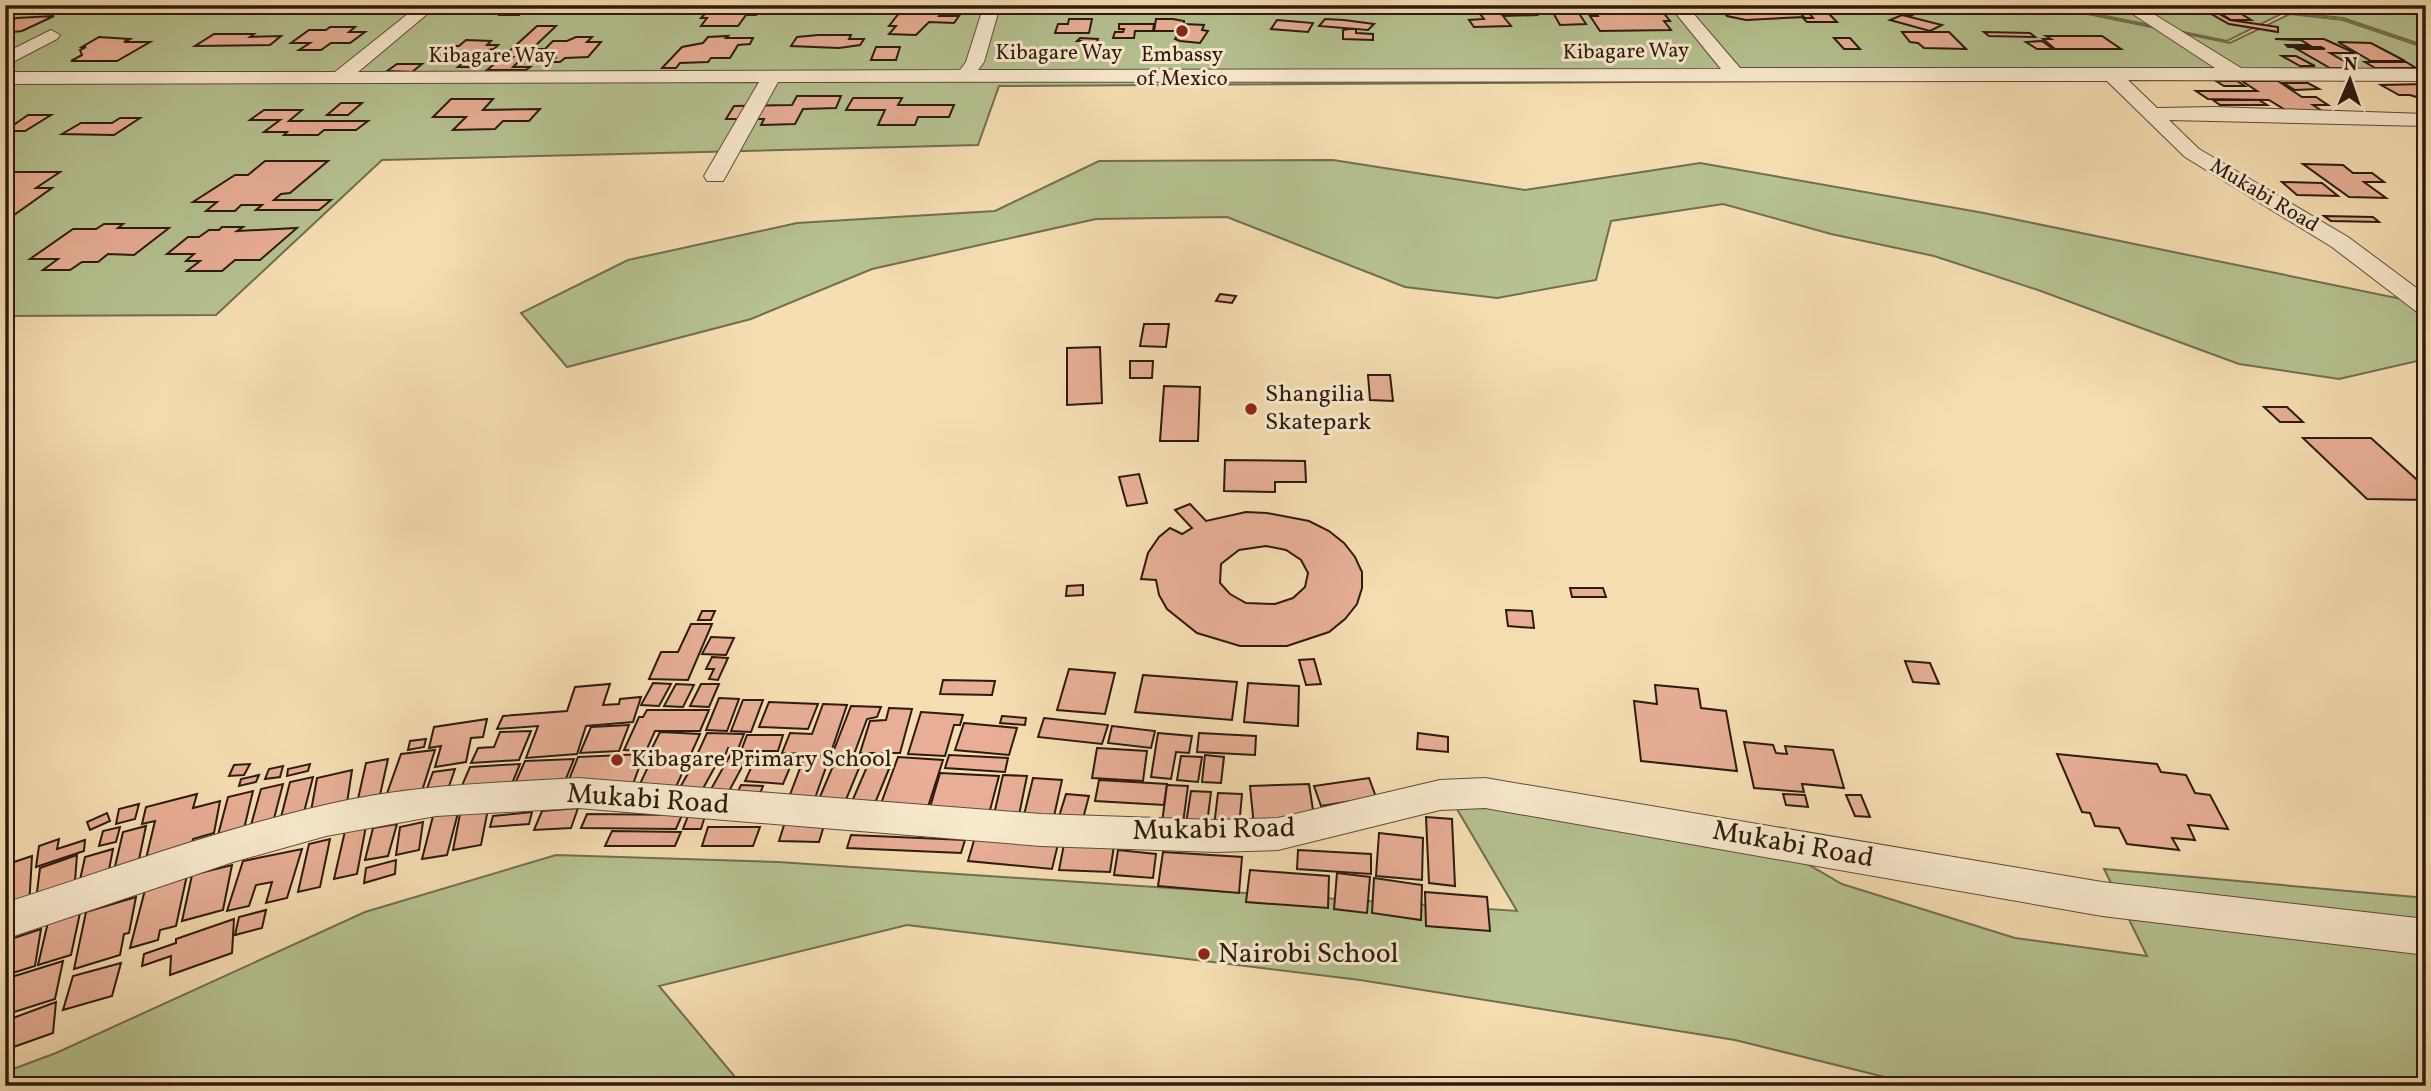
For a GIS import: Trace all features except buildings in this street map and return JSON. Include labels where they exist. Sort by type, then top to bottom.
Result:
[{"type":"street","points":[[337,79],[430,5]]},
{"type":"street","points":[[1677,5],[1735,74]]},
{"type":"street","points":[[2127,5],[2239,75]]},
{"type":"street","points":[[965,76],[975,62],[992,7],[1140,7]]},
{"type":"street","points":[[5,61],[51,35]]},
{"type":"street","name":"Kibagare Way","points":[[5,78],[2170,73],[2426,75]]},
{"type":"street","name":"Mukabi Road","points":[[2112,75],[2192,153],[2340,242],[2426,307]]},
{"type":"street","points":[[715,176],[771,77]]},
{"type":"street","points":[[2153,114],[2215,113],[2426,120]]},
{"type":"street","name":"Mukabi Road","points":[[5,921],[233,846],[326,820],[436,801],[578,793],[1041,830],[1216,836],[1278,834],[1440,795],[1485,793],[2102,899],[2426,937]]},
{"type":"green space","points":[[38,5],[2077,5],[2077,12],[2230,43],[2290,14],[2343,20],[2426,48],[2426,75],[999,86],[978,145],[382,160],[216,315],[5,316],[5,15]]},
{"type":"green space","points":[[2083,5],[2426,5],[2426,46],[2343,18],[2285,12],[2227,41],[2081,11]]},
{"type":"green space","points":[[1333,160],[1525,190],[1700,163],[1984,213],[2426,304],[2426,359],[2339,379],[2239,364],[2038,290],[1934,256],[1831,234],[1723,204],[1611,221],[1596,280],[1497,298],[1405,287],[1227,217],[1096,219],[872,269],[751,319],[567,367],[521,313],[628,260],[797,223],[995,211],[1099,161]]},
{"type":"green space","name":"Nairobi School","points":[[1441,782],[1756,834],[1842,884],[2015,938],[2147,956],[2104,869],[2426,898],[2426,1086],[1921,1086],[1735,1040],[1360,980],[907,925],[659,986],[736,1078],[735,1086],[5,1086],[5,1072],[56,1053],[365,912],[556,855],[778,862],[1517,911]]},
{"type":"place","name":"Embassy of Mexico","points":[[1182,31]]},
{"type":"place","name":"Shangilia Skatepark","points":[[1251,409]]},
{"type":"place","name":"Kibagare Primary School","points":[[617,760]]},
{"type":"place","name":"Nairobi School","points":[[1204,954]]}]
